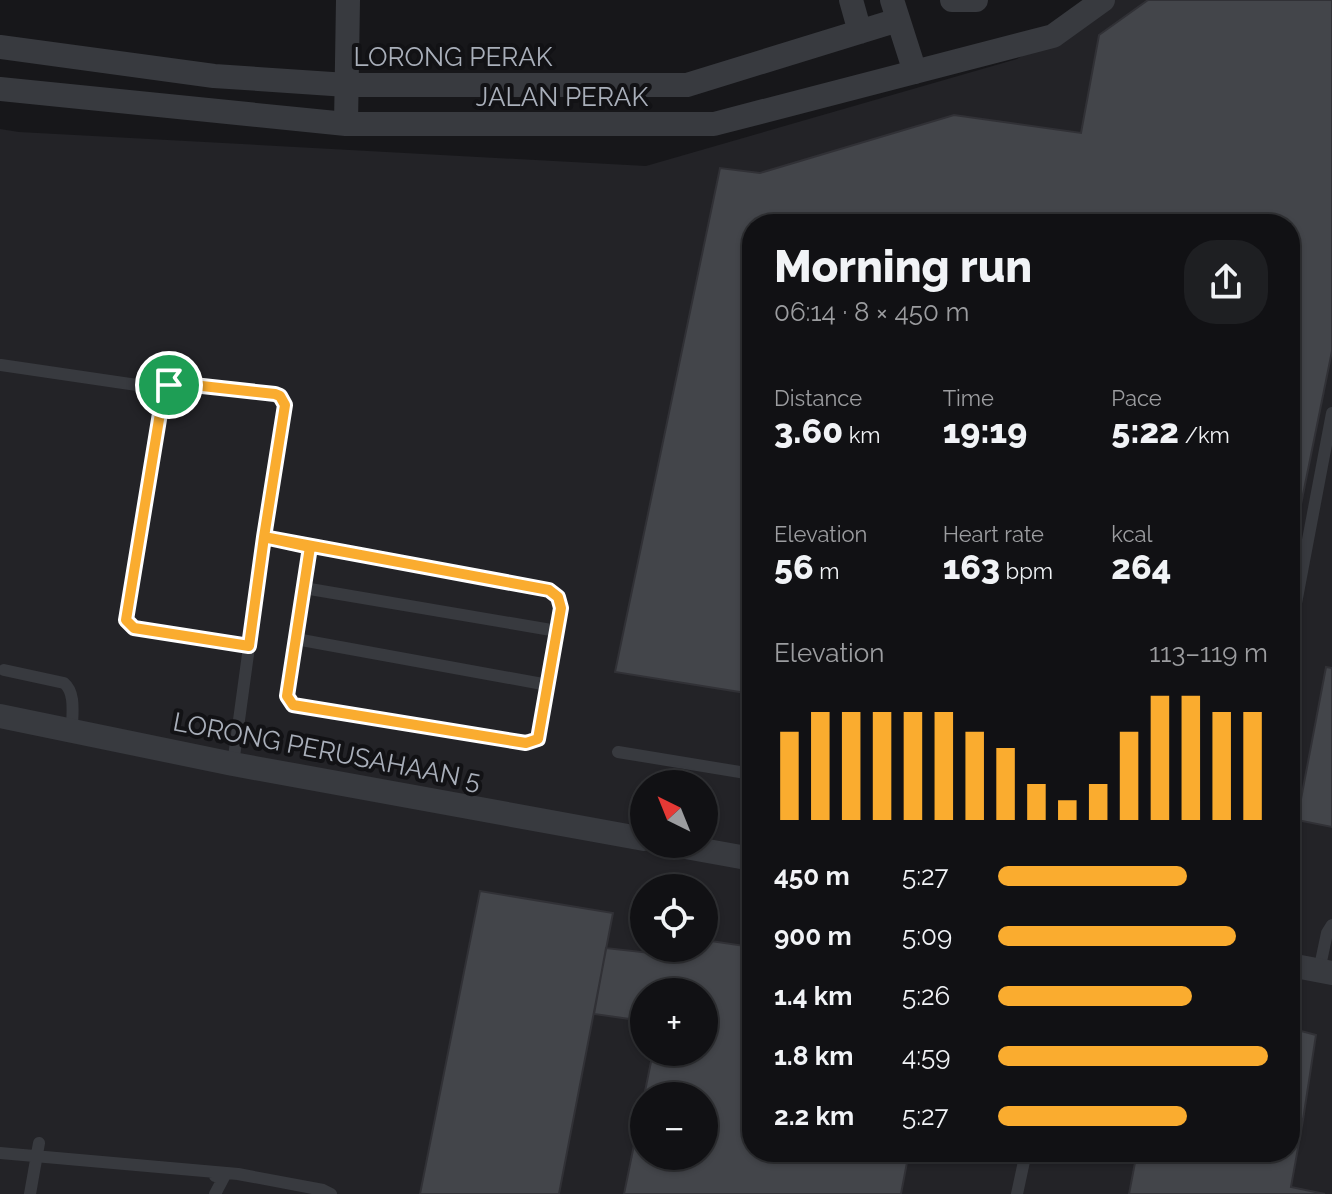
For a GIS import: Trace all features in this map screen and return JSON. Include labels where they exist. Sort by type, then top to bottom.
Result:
[{"type":"street","points":[[346,124],[348,0]]},
{"type":"street","points":[[851,0],[860,32]]},
{"type":"street","points":[[952,0],[976,0]]},
{"type":"street","name":"JALAN PERAK","points":[[0,89],[346,124],[714,124],[1053,36],[1103,0]]},
{"type":"street","points":[[895,10],[915,72]]},
{"type":"street","name":"LORONG PERAK","points":[[0,47],[214,76],[347,85],[687,85],[860,32],[895,10]]},
{"type":"street","name":"LORONG PERUSAHAAN 5","points":[[0,716],[233,764],[630,836]]},
{"type":"street","points":[[718,853],[742,857]]},
{"type":"street","points":[[1300,967],[1326,972]]},
{"type":"lane","points":[[1,365],[164,389],[175,383],[280,396],[285,405],[233,764]]},
{"type":"lane","points":[[164,389],[126,620],[134,628],[249,646]]},
{"type":"lane","points":[[1300,582],[1332,413]]},
{"type":"lane","points":[[264,537],[549,590],[558,597],[561,608],[538,739],[533,743],[293,705],[287,696],[310,547]]},
{"type":"lane","points":[[304,588],[557,631]]},
{"type":"lane","points":[[296,639],[548,685]]},
{"type":"lane","points":[[4,670],[64,683],[69,687],[72,695],[72,729]]},
{"type":"lane","points":[[618,752],[742,772]]},
{"type":"lane","points":[[1326,972],[1327,933],[1332,925]]},
{"type":"lane","points":[[30,1194],[39,1143]]},
{"type":"lane","points":[[0,1155],[224,1177],[215,1194]]},
{"type":"lane","points":[[0,1155],[238,1174],[331,1194]]},
{"type":"lane","points":[[1017,1194],[1024,1162]]},
{"type":"shaded area","points":[[1114,0],[1332,0],[1332,1194],[0,1194],[0,129],[646,166],[1017,59]]},
{"type":"building","points":[[1148,0],[1332,0],[1332,351],[1300,509],[1300,214],[742,214],[742,692],[615,672],[720,168],[760,173],[954,115],[1081,133],[1099,35]]},
{"type":"building","points":[[1326,667],[1332,668],[1332,827],[1300,821],[1300,804]]},
{"type":"building","points":[[480,891],[613,913],[559,1194],[420,1194]]},
{"type":"building","points":[[718,942],[742,946],[742,1162],[907,1162],[901,1194],[624,1194],[630,1165],[630,1170],[718,1170],[718,1082],[647,1082],[650,1066],[718,1066],[718,978],[630,978],[630,1019],[594,1014],[606,948],[630,951],[630,962],[718,962]]},
{"type":"building","points":[[1300,1031],[1316,1035],[1303,1120],[1300,1119]]},
{"type":"building","points":[[1135,1162],[1295,1162],[1291,1187],[1325,1194],[1129,1194]]},
{"type":"route","points":[[169,385],[164,389],[126,620],[128,625],[249,646],[264,537],[549,590],[558,597],[561,608],[538,739],[526,743],[293,705],[287,696],[310,547],[264,537],[285,405],[275,394],[175,383],[169,385]]}]
